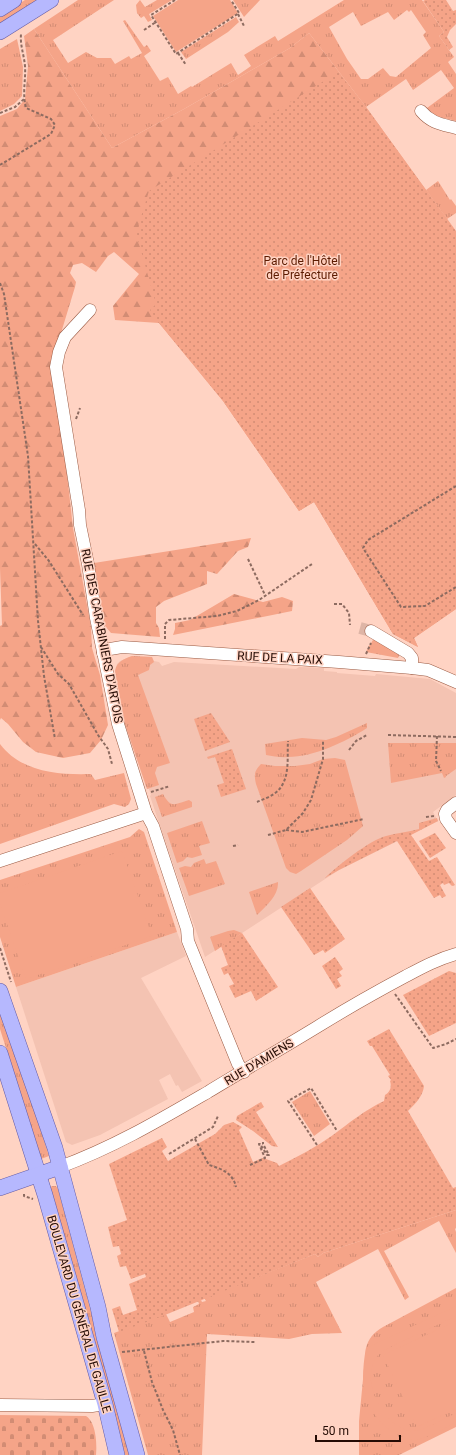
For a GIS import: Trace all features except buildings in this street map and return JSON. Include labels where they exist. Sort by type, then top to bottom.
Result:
[{"type":"main road","points":[[0,9],[14,0]]},
{"type":"main road","points":[[0,32],[51,0]]},
{"type":"main road","points":[[0,991],[55,1148],[60,1167],[0,1188]]},
{"type":"main road","name":"BOULEVARD DU GÉNÉRAL DE GAULLE","points":[[0,1053],[38,1175],[104,1404],[117,1455]]},
{"type":"main road","name":"BOULEVARD DU GÉNÉRAL DE GAULLE","points":[[60,1167],[98,1307],[104,1337],[137,1455]]},
{"type":"street","points":[[421,111],[432,121],[456,128]]},
{"type":"street","name":"RUE DES CARABINIERS D'ARTOIS","points":[[90,310],[65,337],[56,367],[79,510],[80,525],[103,653],[118,724],[146,813],[153,826],[188,929],[188,941],[238,1064],[244,1072]]},
{"type":"street","points":[[374,633],[408,653],[412,658],[412,668]]},
{"type":"street","name":"RUE DE LA PAIX","points":[[103,653],[110,648],[122,647],[364,664],[428,670],[456,682]]},
{"type":"street","points":[[456,803],[447,810],[445,814],[446,819],[456,833]]},
{"type":"street","points":[[0,861],[146,813]]},
{"type":"street","name":"RUE D'AMIENS","points":[[60,1167],[81,1160],[130,1137],[244,1072],[389,984],[442,958],[456,954]]},
{"type":"street","points":[[0,1405],[92,1406],[104,1404]]},
{"type":"path","points":[[175,0],[151,15],[176,54],[178,53],[186,65]]},
{"type":"path","points":[[231,0],[240,14],[238,14],[244,26]]},
{"type":"path","points":[[178,53],[238,14]]},
{"type":"path","points":[[0,165],[51,134],[55,125],[51,119],[26,108],[24,99],[25,66],[20,41],[21,26],[24,17]]},
{"type":"path","points":[[144,30],[156,22]]},
{"type":"path","points":[[0,113],[15,106],[24,99]]},
{"type":"path","points":[[0,283],[4,294],[28,456],[40,646],[55,739]]},
{"type":"path","points":[[456,486],[368,540],[364,548],[401,607],[425,606],[456,587]]},
{"type":"path","points":[[34,544],[49,561],[86,620]]},
{"type":"path","points":[[248,559],[265,595]]},
{"type":"path","points":[[165,636],[165,624],[169,620],[217,616],[237,611],[259,600],[312,564]]},
{"type":"path","points":[[334,604],[342,604],[349,613],[350,625]]},
{"type":"path","points":[[364,664],[374,633]]},
{"type":"path","points":[[40,646],[58,674],[69,684],[98,735],[108,749],[112,764]]},
{"type":"path","points":[[349,750],[356,741],[366,735]]},
{"type":"path","points":[[388,735],[456,737]]},
{"type":"path","points":[[437,736],[436,761],[441,771]]},
{"type":"path","points":[[286,830],[303,813],[311,800],[323,759],[323,740]]},
{"type":"path","points":[[257,802],[271,795],[281,787],[288,766],[288,741]]},
{"type":"path","points":[[150,792],[170,786]]},
{"type":"path","points":[[268,835],[286,830],[302,832],[364,819]]},
{"type":"path","points":[[233,846],[238,845]]},
{"type":"path","points":[[389,984],[433,1048],[456,1039]]},
{"type":"path","points":[[317,1145],[288,1102],[310,1088],[337,1131]]},
{"type":"path","points":[[169,1154],[195,1140],[213,1127],[218,1116]]},
{"type":"path","points":[[195,1140],[210,1165],[223,1169],[230,1176],[236,1187]]},
{"type":"path","points":[[250,1165],[265,1158],[258,1144],[260,1144],[267,1155],[269,1155],[263,1142]]},
{"type":"path","points":[[24,1196],[34,1199]]},
{"type":"path","points":[[122,1353],[223,1342],[255,1342]]},
{"type":"path","points":[[144,1350],[152,1382],[173,1430],[180,1455]]},
{"type":"shaded area","points":[[132,656],[152,657],[154,661],[159,662],[162,666],[174,662],[296,669],[299,667],[324,668],[324,671],[337,673],[375,676],[376,674],[430,679],[456,693],[456,795],[433,812],[438,821],[339,870],[205,957],[150,796],[149,789],[147,789],[125,724],[115,671],[117,664],[120,661]]},
{"type":"shaded area","points":[[177,932],[186,956],[141,978],[202,1081],[182,1092],[178,1085],[176,1086],[170,1074],[159,1080],[168,1099],[100,1135],[72,1145],[66,1142],[16,987]]},
{"type":"green space","points":[[25,0],[39,0],[0,25],[0,16]]},
{"type":"green space","points":[[78,0],[114,0],[53,40],[68,63],[86,52],[97,58],[111,58],[115,64],[129,56],[131,59],[142,53],[123,21],[125,20],[144,47],[147,45],[151,51],[144,56],[160,81],[168,77],[178,94],[231,63],[238,75],[251,66],[244,55],[275,36],[278,41],[344,0],[422,0],[444,32],[439,36],[454,57],[448,62],[456,74],[456,121],[436,116],[427,108],[454,88],[441,70],[413,90],[406,79],[366,107],[309,33],[290,48],[184,109],[112,148],[34,29]],"holes":[[[407,10],[409,12],[411,10],[426,32],[423,35],[431,48],[396,77],[390,76],[383,68],[368,79],[361,79],[347,59],[329,27],[353,12],[361,26],[388,12],[394,20]]]},
{"type":"green space","points":[[140,0],[145,7],[157,0],[172,0],[149,14],[152,20],[148,22],[144,16],[141,18],[137,13],[136,5]]},
{"type":"green space","points":[[178,0],[230,0],[238,13],[176,52],[153,16]]},
{"type":"green space","points":[[233,0],[260,0],[244,17]]},
{"type":"green space","points":[[446,0],[453,11],[456,10],[456,24],[450,30],[447,37],[453,47],[449,50],[439,36],[444,32],[423,1]]},
{"type":"green space","points":[[236,17],[239,22],[228,32],[186,59],[181,52]]},
{"type":"green space","points":[[34,29],[112,148],[184,109],[290,48],[309,33],[366,107],[456,232],[456,609],[414,638],[418,647],[393,634],[314,502],[299,511],[223,401],[159,323],[115,320],[113,306],[139,274],[114,252],[108,256],[96,272],[82,263],[73,265],[70,273],[76,282],[61,333],[63,438],[73,528],[91,627],[92,648],[100,675],[108,725],[101,740],[90,753],[63,758],[36,752],[23,742],[8,724],[1,718],[0,720],[0,626],[2,625],[0,568],[0,116],[17,109],[25,99],[28,66],[24,36]]},
{"type":"green space","points":[[17,39],[23,67],[22,96],[14,104],[0,111],[0,49]]},
{"type":"green space","name":"Parc de l'Hôtel de Préfecture","points":[[338,72],[366,107],[456,231],[456,609],[414,638],[418,647],[393,634],[314,502],[299,511],[223,401],[150,310],[156,304],[136,233],[149,191]]},
{"type":"green space","points":[[438,181],[450,200],[451,199],[456,206],[456,213],[447,219],[426,190]]},
{"type":"green space","points":[[251,538],[248,547],[238,551],[217,574],[207,571],[207,584],[164,601],[156,607],[156,623],[159,628],[160,637],[111,633],[105,626],[94,563]]},
{"type":"green space","points":[[234,594],[263,602],[282,597],[293,601],[292,611],[173,635],[175,623],[190,620]]},
{"type":"green space","points":[[377,634],[402,649],[398,658],[366,652]]},
{"type":"green space","points":[[132,656],[152,657],[154,662],[150,665],[149,670],[138,675],[170,763],[157,767],[155,773],[159,785],[147,789],[125,724],[115,671],[119,663]]},
{"type":"green space","points":[[211,713],[230,742],[205,751],[194,719]]},
{"type":"green space","points":[[367,723],[367,728],[319,752],[285,757],[266,755],[265,744],[302,738],[326,740]]},
{"type":"green space","points":[[388,743],[456,743],[456,769],[444,778],[442,773],[391,783]]},
{"type":"green space","points":[[0,744],[18,761],[41,770],[66,774],[91,774],[95,780],[124,773],[131,799],[129,804],[125,807],[114,804],[0,844]]},
{"type":"green space","points":[[232,749],[246,789],[221,797],[217,785],[224,783],[215,757],[208,759],[207,757]]},
{"type":"green space","points":[[335,758],[345,760],[363,826],[347,840],[301,871],[296,874],[290,872],[286,868],[256,784],[256,771],[261,764],[295,766],[310,764],[323,759]]},
{"type":"green space","points":[[163,794],[171,804],[177,804],[189,800],[192,802],[192,807],[162,817],[155,797]]},
{"type":"green space","points":[[437,818],[438,821],[411,835],[429,861],[437,857],[455,885],[452,886],[449,883],[444,885],[443,883],[440,885],[446,896],[442,898],[440,895],[434,898],[397,841],[325,878],[345,860],[379,838],[419,829],[419,823]]},
{"type":"green space","points":[[202,821],[210,843],[199,846],[202,855],[192,858],[187,857],[183,861],[177,863],[167,833]]},
{"type":"green space","points":[[139,829],[144,832],[177,932],[16,987],[0,937],[0,880],[130,837]]},
{"type":"green space","points":[[435,833],[446,848],[430,858],[419,841]]},
{"type":"green space","points":[[122,851],[152,936],[26,979],[0,904],[0,893]]},
{"type":"green space","points":[[204,859],[206,864],[216,861],[225,884],[189,896],[179,868],[185,866],[191,867],[194,863]]},
{"type":"green space","points":[[278,882],[278,887],[274,896],[257,915],[249,892]]},
{"type":"green space","points":[[310,888],[345,939],[325,953],[323,950],[314,955],[281,907]]},
{"type":"green space","points":[[234,930],[242,933],[215,951],[210,937]]},
{"type":"green space","points":[[242,933],[278,987],[256,1001],[251,991],[235,998],[229,986],[234,984],[228,973],[224,975],[221,968],[228,965],[221,946]]},
{"type":"green space","points":[[335,957],[343,969],[339,972],[342,976],[337,979],[341,986],[336,989],[322,966]]},
{"type":"green space","points":[[449,971],[456,973],[456,1023],[429,1036],[403,995]]},
{"type":"green space","points":[[0,1004],[49,1156],[41,1159],[0,1029]]},
{"type":"green space","points":[[389,1029],[424,1086],[416,1103],[408,1111],[453,1188],[456,1187],[456,1210],[323,1253],[318,1257],[315,1254],[160,1317],[119,1332],[112,1309],[120,1306],[123,1315],[137,1310],[129,1284],[146,1277],[145,1274],[131,1279],[126,1266],[120,1267],[117,1256],[121,1254],[119,1246],[113,1247],[108,1227],[127,1220],[109,1164],[162,1138],[167,1147],[162,1151],[168,1161],[215,1134],[224,1125],[233,1122],[242,1127],[239,1130],[253,1162],[263,1158],[277,1163],[279,1166],[320,1144],[351,1121],[384,1101],[385,1095],[391,1087],[391,1080],[388,1076],[390,1075],[372,1046],[370,1046],[367,1041]]},
{"type":"green space","points":[[310,1091],[330,1124],[314,1136],[292,1102]]},
{"type":"green space","points":[[261,1102],[264,1107],[256,1112],[278,1147],[272,1146],[236,1120],[237,1116]]},
{"type":"green space","points":[[52,1186],[56,1186],[58,1189],[131,1455],[123,1455],[50,1188]]},
{"type":"green space","points":[[456,1210],[456,1253],[439,1221],[384,1251],[409,1297],[405,1300],[378,1249],[316,1282],[342,1333],[312,1334],[289,1339],[207,1334],[202,1455],[148,1455],[114,1333],[166,1314],[170,1322],[194,1312],[193,1307],[199,1304],[198,1301],[206,1301],[204,1298],[315,1254],[318,1257],[323,1253]]},
{"type":"green space","points":[[456,1288],[456,1427],[399,1455],[359,1455],[359,1421],[366,1348],[370,1339],[374,1333],[383,1327]]},
{"type":"green space","points":[[456,1306],[456,1316],[382,1351],[375,1359],[371,1379],[373,1390],[382,1410],[397,1425],[410,1431],[418,1430],[456,1413],[456,1422],[427,1437],[412,1440],[390,1430],[372,1411],[366,1395],[363,1379],[366,1348]]},
{"type":"green space","points":[[456,1321],[456,1409],[417,1427],[383,1355]]},
{"type":"green space","points":[[0,1415],[86,1416],[94,1428],[96,1455],[0,1455]]},
{"type":"tunnel","points":[[360,628],[371,631]]}]
